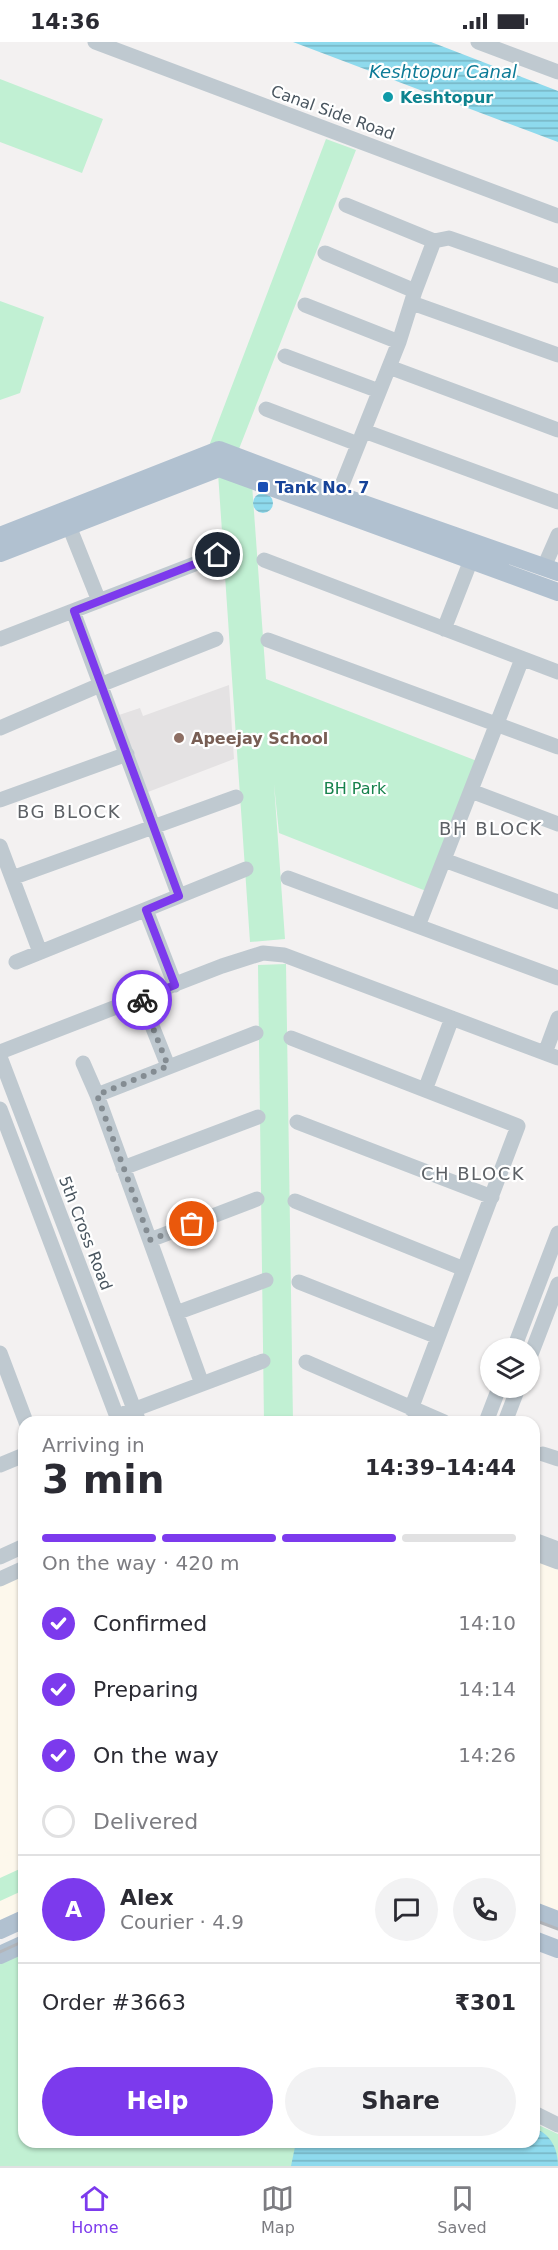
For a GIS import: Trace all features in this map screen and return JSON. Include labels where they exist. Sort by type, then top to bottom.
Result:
[{"type":"main road","points":[[0,553],[69,526],[219,450],[338,495],[426,535],[471,560],[558,592]]},
{"type":"main road","points":[[0,536],[148,487],[219,468],[426,535],[551,570]]},
{"type":"main road","points":[[540,1913],[558,1920]]},
{"type":"main road","points":[[0,1930],[18,1921]]},
{"type":"main road","points":[[540,1942],[558,1949]]},
{"type":"main road","points":[[0,1955],[18,1947]]},
{"type":"street","name":"Canal Side Road","points":[[95,42],[558,216]]},
{"type":"street","points":[[478,42],[558,72]]},
{"type":"street","points":[[345,205],[434,241],[449,238],[558,276]]},
{"type":"street","points":[[338,495],[399,342],[434,241]]},
{"type":"street","points":[[325,254],[413,297],[558,355]]},
{"type":"street","points":[[305,305],[399,342]]},
{"type":"street","points":[[285,356],[380,391]]},
{"type":"street","points":[[389,367],[558,430]]},
{"type":"street","points":[[266,409],[361,437],[558,502]]},
{"type":"street","points":[[69,526],[99,601]]},
{"type":"street","points":[[551,570],[558,535]]},
{"type":"street","points":[[0,639],[218,555]]},
{"type":"street","points":[[264,560],[558,672]]},
{"type":"street","points":[[444,629],[471,560]]},
{"type":"street","points":[[74,611],[179,896]]},
{"type":"street","points":[[0,728],[216,639]]},
{"type":"street","points":[[268,640],[558,747]]},
{"type":"street","points":[[418,926],[522,659]]},
{"type":"street","points":[[0,800],[127,754]]},
{"type":"street","points":[[471,791],[558,824]]},
{"type":"street","points":[[12,878],[236,797]]},
{"type":"street","points":[[0,846],[40,952]]},
{"type":"street","points":[[444,860],[558,902]]},
{"type":"street","points":[[16,962],[246,869]]},
{"type":"street","points":[[288,878],[558,978]]},
{"type":"street","points":[[146,910],[175,985]]},
{"type":"street","points":[[0,1052],[263,953],[284,955],[551,1055],[558,1018]]},
{"type":"street","points":[[141,998],[168,1066]]},
{"type":"street","points":[[425,1090],[452,1018]]},
{"type":"street","points":[[97,1095],[256,1033]]},
{"type":"street","points":[[291,1038],[518,1126],[411,1409]]},
{"type":"street","name":"5th Cross Road","points":[[0,1057],[136,1415]]},
{"type":"street","points":[[83,1063],[97,1095],[202,1384]]},
{"type":"street","points":[[0,1108],[116,1416]]},
{"type":"street","points":[[123,1168],[258,1117]]},
{"type":"street","points":[[297,1122],[492,1197]]},
{"type":"street","points":[[10,1135],[27,1129]]},
{"type":"street","points":[[150,1240],[257,1199]]},
{"type":"street","points":[[295,1201],[464,1269]]},
{"type":"street","points":[[518,1338],[558,1233]]},
{"type":"street","points":[[176,1313],[266,1280]]},
{"type":"street","points":[[300,1282],[438,1337]]},
{"type":"street","points":[[537,1338],[558,1284]]},
{"type":"street","points":[[526,1314],[543,1321]]},
{"type":"street","points":[[0,1353],[5,1380],[23,1416]]},
{"type":"street","points":[[136,1415],[202,1384],[263,1361]]},
{"type":"street","points":[[306,1362],[429,1416]]},
{"type":"street","points":[[488,1416],[495,1398]]},
{"type":"street","points":[[507,1416],[514,1398]]},
{"type":"street","points":[[0,1465],[18,1458]]},
{"type":"street","points":[[540,1542],[558,1549]]},
{"type":"street","points":[[0,1557],[18,1549]]},
{"type":"street","points":[[540,1555],[558,1562]]},
{"type":"street","points":[[0,1579],[18,1571]]},
{"type":"street","points":[[540,2116],[558,2125]]},
{"type":"shaded area","name":"Apeejay School","points":[[229,685],[234,759],[148,792],[116,716],[140,708],[143,716]]},
{"type":"shaded area","points":[[540,1560],[558,1567],[558,1915],[540,1908]]},
{"type":"shaded area","points":[[18,1577],[18,1916],[0,1924],[0,1585]]},
{"type":"green space","points":[[0,79],[103,119],[82,173],[0,142]]},
{"type":"green space","points":[[326,139],[356,150],[237,454],[209,446]]},
{"type":"green space","points":[[0,301],[44,317],[20,393],[0,400]]},
{"type":"green space","name":"BH Park","points":[[218,473],[252,484],[266,679],[477,761],[426,891],[279,833],[274,784],[285,939],[250,942]]},
{"type":"green space","points":[[286,964],[293,1416],[264,1416],[258,965]]},
{"type":"green space","points":[[18,1870],[18,1893],[0,1901],[0,1878]]},
{"type":"green space","points":[[18,1952],[18,2148],[540,2148],[540,2126],[558,2134],[558,2166],[0,2166],[0,1961]]},
{"type":"water","name":"Keshtopur Canal","points":[[293,42],[431,42],[558,91],[558,142]]},
{"type":"water","points":[[259,493],[267,493],[273,499],[273,507],[267,513],[259,513],[253,507],[253,499]]},
{"type":"water","points":[[540,2131],[552,2143],[557,2154],[558,2166],[291,2166],[295,2148],[540,2148]]},
{"type":"railway","points":[[540,1922],[558,1929]]},
{"type":"railway","points":[[0,1952],[18,1944]]},
{"type":"way so far","points":[[142,1000],[168,1066],[97,1095],[150,1240],[192,1224]]},
{"type":"place","name":"Keshtopur","points":[[388,97]]},
{"type":"place","name":"Tank No. 7","points":[[263,487]]},
{"type":"place","name":"Apeejay School","points":[[179,738]]},
{"type":"district","name":"BG BLOCK","points":[[69,812]]},
{"type":"district","name":"BH BLOCK","points":[[491,829]]},
{"type":"district","name":"CH BLOCK","points":[[473,1174]]},
{"type":"route","points":[[142,1000],[141,998],[175,985],[146,910],[179,896],[74,611],[218,555]]}]
